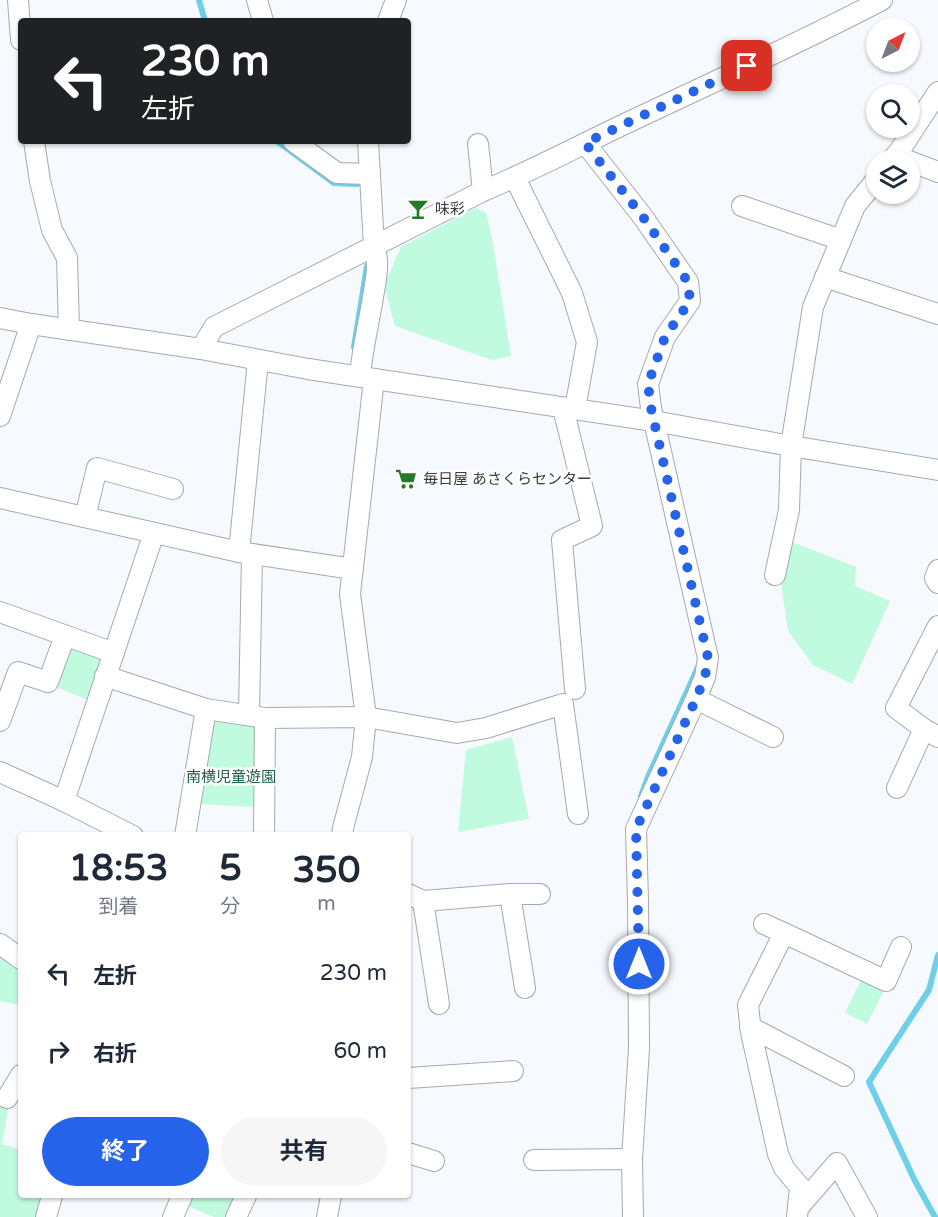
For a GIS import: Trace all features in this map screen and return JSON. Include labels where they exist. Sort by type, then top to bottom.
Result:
[{"type":"street","points":[[18,0],[19,18]]},
{"type":"street","points":[[257,0],[262,18]]},
{"type":"street","points":[[389,18],[396,0]]},
{"type":"street","points":[[201,349],[214,327],[483,191],[515,178],[882,0]]},
{"type":"street","points":[[906,150],[938,92]]},
{"type":"street","points":[[585,143],[643,217],[688,282],[690,301],[665,337],[648,384],[651,408],[708,658],[705,677],[696,699],[636,829],[639,1048],[626,1159],[633,1217]]},
{"type":"street","points":[[34,144],[40,182],[52,230],[67,258],[69,330]]},
{"type":"street","points":[[297,144],[337,173],[370,174]]},
{"type":"street","points":[[342,832],[362,757],[366,717],[350,594],[367,377],[362,359],[378,266],[374,246],[368,144]]},
{"type":"street","points":[[477,144],[483,191]]},
{"type":"street","points":[[920,166],[938,172]]},
{"type":"street","points":[[515,178],[572,293],[587,342],[569,409],[592,526],[562,540],[575,689]]},
{"type":"street","points":[[775,575],[789,510],[791,446],[813,306],[855,206],[866,192]]},
{"type":"street","points":[[741,206],[841,240]]},
{"type":"street","points":[[825,277],[938,314]]},
{"type":"street","points":[[0,318],[201,349],[308,369],[654,421],[938,470]]},
{"type":"street","points":[[0,416],[31,324]]},
{"type":"street","points":[[258,360],[246,553],[264,832]]},
{"type":"street","points":[[84,517],[97,468],[173,489]]},
{"type":"street","points":[[0,498],[246,553],[353,569]]},
{"type":"street","points":[[64,801],[154,533]]},
{"type":"street","points":[[938,570],[935,578],[938,583]]},
{"type":"street","points":[[0,612],[114,653]]},
{"type":"street","points":[[897,788],[931,734],[896,708],[938,626]]},
{"type":"street","points":[[0,721],[18,672],[48,681],[65,636]]},
{"type":"street","points":[[105,676],[206,709],[257,716],[366,717],[457,733],[486,728],[563,704],[578,814]]},
{"type":"street","points":[[696,699],[773,736]]},
{"type":"street","points":[[186,832],[206,709]]},
{"type":"street","points":[[0,772],[125,832]]},
{"type":"street","points":[[510,894],[525,988]]},
{"type":"street","points":[[439,1004],[416,897],[540,894]]},
{"type":"street","points":[[764,924],[886,981],[901,947]]},
{"type":"street","points":[[784,933],[748,1005],[750,1027],[778,1154],[784,1168],[800,1187],[798,1212]]},
{"type":"street","points":[[0,944],[18,957]]},
{"type":"street","points":[[750,1027],[844,1076]]},
{"type":"street","points":[[411,1078],[513,1071]]},
{"type":"street","points":[[7,1098],[18,1080]]},
{"type":"street","points":[[411,1154],[434,1161]]},
{"type":"street","points":[[534,1160],[626,1159]]},
{"type":"street","points":[[798,1212],[837,1163],[867,1217]]},
{"type":"street","points":[[46,1217],[51,1198]]},
{"type":"street","points":[[173,1217],[181,1198]]},
{"type":"street","points":[[236,1217],[245,1198]]},
{"type":"street","points":[[327,1217],[331,1198]]},
{"type":"green space","points":[[475,208],[486,213],[511,356],[492,360],[395,326],[384,286],[401,247]]},
{"type":"green space","points":[[787,540],[856,567],[855,586],[890,601],[852,684],[813,665],[788,631],[780,577]]},
{"type":"green space","points":[[69,646],[103,659],[88,700],[54,686]]},
{"type":"green space","name":"南横児童遊園","points":[[212,716],[261,722],[258,807],[199,804]]},
{"type":"green space","points":[[512,737],[529,819],[458,832],[466,750]]},
{"type":"green space","points":[[0,954],[18,970],[18,1002],[15,1004],[0,1001]]},
{"type":"green space","points":[[862,978],[885,988],[867,1024],[845,1013]]},
{"type":"green space","points":[[0,1101],[9,1104],[2,1144],[18,1149],[18,1198],[43,1198],[38,1217],[0,1217]]},
{"type":"green space","points":[[188,1198],[235,1198],[227,1217],[214,1217],[185,1205]]},
{"type":"waterway","points":[[199,0],[204,18]]},
{"type":"waterway","points":[[281,144],[334,183],[357,184]]},
{"type":"waterway","points":[[354,347],[367,266]]},
{"type":"waterway","points":[[641,796],[699,665]]},
{"type":"waterway","points":[[935,1217],[915,1181],[869,1082],[929,990],[938,955]]},
{"type":"place","name":"味彩","points":[[418,209]]},
{"type":"place","name":"毎日屋 あさくらセンター","points":[[406,479]]},
{"type":"route","points":[[639,964],[636,829],[696,699],[705,677],[708,658],[651,408],[648,384],[665,337],[690,301],[688,282],[643,217],[585,143],[747,66]]}]
